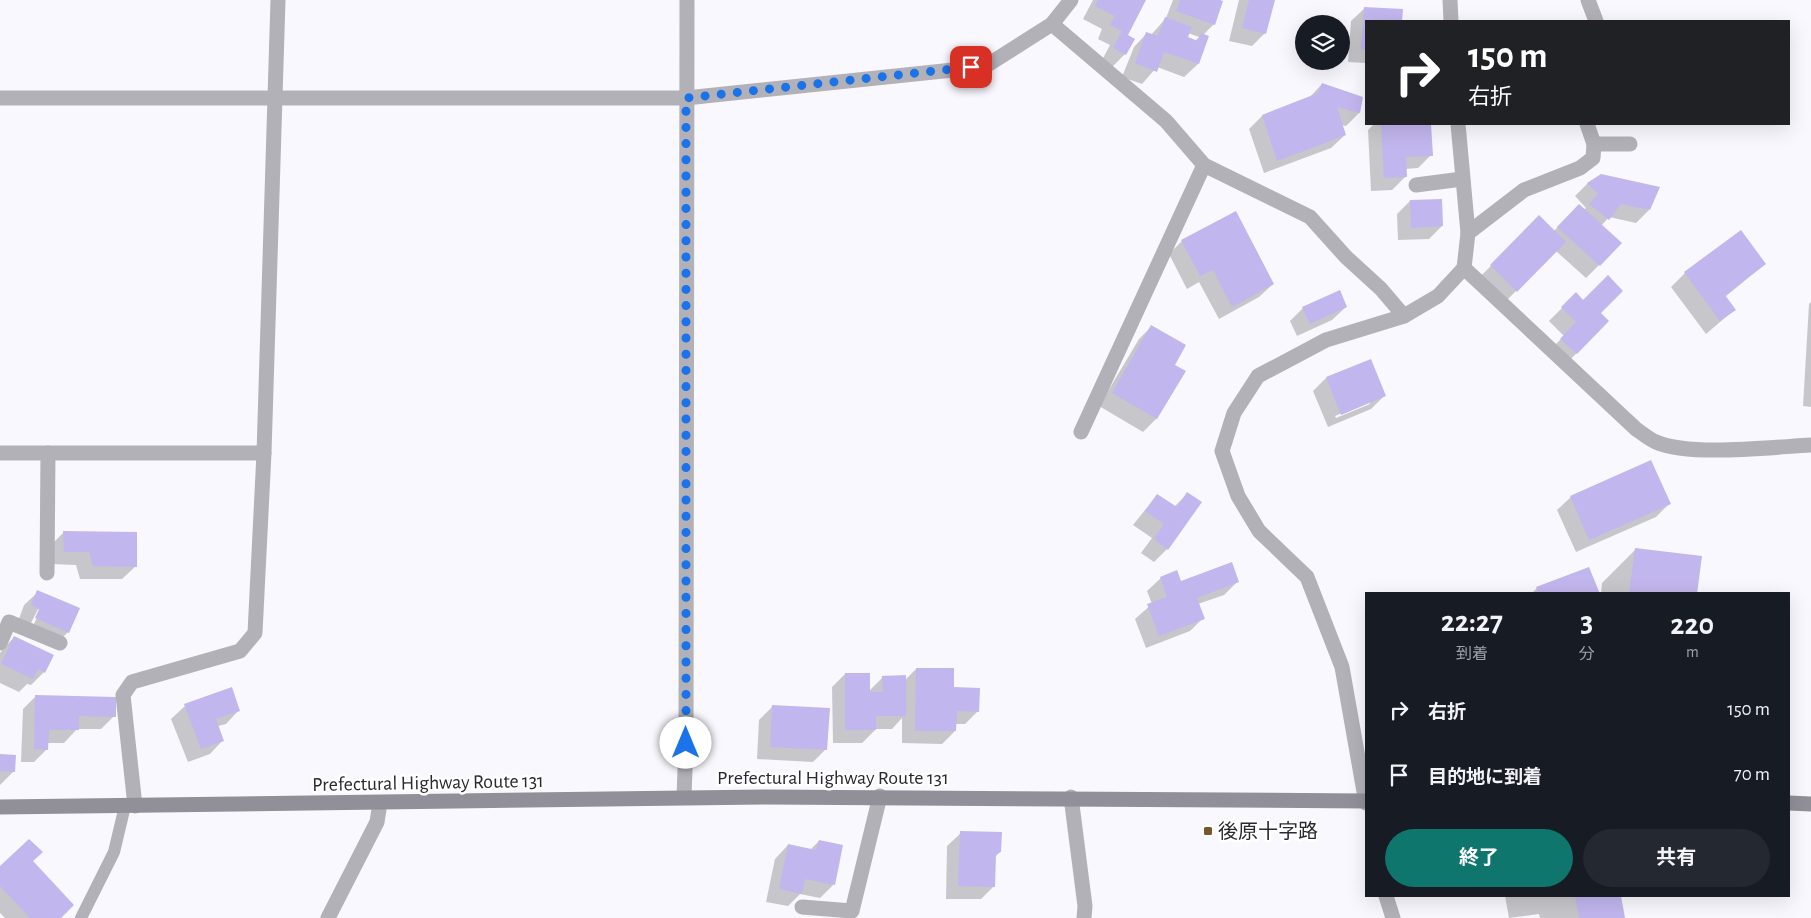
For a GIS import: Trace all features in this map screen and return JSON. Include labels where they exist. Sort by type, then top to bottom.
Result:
[{"type":"main road","name":"Prefectural Highway Route 131","points":[[0,807],[880,796],[1365,801]]},
{"type":"main road","points":[[1790,803],[1811,804]]},
{"type":"street","points":[[130,806],[123,694],[132,682],[240,651],[255,633],[264,453],[278,0]]},
{"type":"street","points":[[684,797],[686,743],[687,0]]},
{"type":"street","points":[[0,98],[686,98],[953,70],[988,64],[1052,24],[1071,0]]},
{"type":"street","points":[[1450,0],[1451,20]]},
{"type":"street","points":[[1588,0],[1596,20]]},
{"type":"street","points":[[1052,24],[1115,81],[1166,122],[1204,165],[1310,218],[1346,257],[1382,289],[1404,316]]},
{"type":"street","points":[[1365,795],[1342,667],[1307,577],[1259,531],[1238,496],[1222,451],[1234,413],[1258,376],[1326,340],[1404,316],[1438,296],[1464,268],[1468,233],[1458,125]]},
{"type":"street","points":[[1468,233],[1524,190],[1580,168],[1593,158],[1594,144],[1587,125]]},
{"type":"street","points":[[1594,144],[1630,144]]},
{"type":"street","points":[[1081,432],[1204,165]]},
{"type":"street","points":[[1416,184],[1462,179]]},
{"type":"street","points":[[1464,268],[1636,429],[1656,442],[1679,447],[1724,450],[1811,445]]},
{"type":"street","points":[[0,453],[264,453]]},
{"type":"street","points":[[47,573],[48,453]]},
{"type":"street","points":[[0,643],[9,622],[60,643]]},
{"type":"street","points":[[802,908],[852,911],[880,796]]},
{"type":"street","points":[[1071,797],[1085,906],[1084,918]]},
{"type":"street","points":[[328,918],[377,822],[380,803]]},
{"type":"street","points":[[1386,897],[1393,918]]},
{"type":"lane","points":[[81,918],[114,852],[130,806]]},
{"type":"building","points":[[1098,0],[1146,0],[1128,35],[1135,39],[1126,55],[1113,48],[1122,31],[1110,25],[1115,16],[1095,6]]},
{"type":"building","points":[[1180,0],[1223,1],[1215,25],[1176,11]]},
{"type":"building","points":[[1249,0],[1275,0],[1266,34],[1242,28]]},
{"type":"building","points":[[1364,7],[1403,9],[1402,20],[1365,20],[1365,50],[1361,49]]},
{"type":"building","points":[[1165,17],[1192,27],[1188,37],[1198,41],[1201,33],[1209,36],[1199,64],[1164,52],[1157,72],[1135,63],[1146,32],[1158,36]]},
{"type":"building","points":[[1322,83],[1363,97],[1360,113],[1337,107],[1346,135],[1277,161],[1262,115],[1318,93]]},
{"type":"building","points":[[1381,125],[1431,125],[1433,156],[1406,157],[1407,177],[1384,178]]},
{"type":"building","points":[[1601,174],[1660,187],[1650,210],[1621,204],[1609,220],[1589,204],[1598,194],[1587,183]]},
{"type":"building","points":[[1442,199],[1443,226],[1411,228],[1410,200]]},
{"type":"building","points":[[1579,204],[1622,243],[1600,266],[1557,227]]},
{"type":"building","points":[[1236,211],[1274,284],[1232,307],[1213,270],[1200,276],[1181,240]]},
{"type":"building","points":[[1539,215],[1566,242],[1517,292],[1490,265]]},
{"type":"building","points":[[1741,230],[1766,264],[1725,295],[1736,310],[1720,321],[1684,272]]},
{"type":"building","points":[[1608,275],[1623,291],[1601,313],[1609,321],[1577,354],[1560,339],[1576,322],[1561,307],[1576,292],[1583,300]]},
{"type":"building","points":[[1340,290],[1347,307],[1310,324],[1302,307]]},
{"type":"building","points":[[1151,325],[1186,345],[1175,365],[1186,371],[1157,419],[1112,393]]},
{"type":"building","points":[[1371,359],[1386,396],[1341,415],[1326,377]]},
{"type":"building","points":[[1651,460],[1671,504],[1589,540],[1570,496]]},
{"type":"building","points":[[1187,492],[1202,502],[1168,550],[1154,539],[1164,524],[1145,511],[1157,494],[1177,507]]},
{"type":"building","points":[[63,531],[137,532],[137,567],[93,566],[89,552],[64,552]]},
{"type":"building","points":[[1635,548],[1702,556],[1697,592],[1629,592]]},
{"type":"building","points":[[1232,562],[1239,582],[1197,598],[1205,619],[1159,636],[1147,604],[1167,597],[1160,577],[1177,570],[1181,581]]},
{"type":"building","points":[[1589,567],[1599,592],[1538,592],[1536,587]]},
{"type":"building","points":[[37,590],[80,608],[69,633],[35,618],[39,609],[31,605]]},
{"type":"building","points":[[14,636],[54,655],[45,673],[38,669],[33,679],[1,664]]},
{"type":"building","points":[[916,668],[954,668],[954,687],[980,688],[979,712],[957,711],[956,731],[915,731]]},
{"type":"building","points":[[845,673],[870,673],[870,692],[883,692],[882,676],[906,675],[906,716],[876,716],[876,730],[845,730]]},
{"type":"building","points":[[232,687],[240,711],[216,719],[224,741],[201,749],[184,704]]},
{"type":"building","points":[[35,695],[116,697],[116,717],[79,716],[79,730],[49,730],[48,750],[34,749]]},
{"type":"building","points":[[772,705],[830,708],[827,750],[770,747]]},
{"type":"building","points":[[0,754],[16,755],[15,772],[0,771]]},
{"type":"building","points":[[960,831],[1002,832],[1001,852],[996,854],[995,887],[958,886]]},
{"type":"building","points":[[29,839],[43,852],[33,861],[74,905],[61,918],[30,918],[0,886],[0,866]]},
{"type":"building","points":[[819,840],[843,845],[835,885],[805,879],[802,894],[779,889],[788,844],[816,850]]},
{"type":"building","points":[[1575,897],[1621,897],[1625,918],[1579,918]]},
{"type":"place","name":"後原十字路","points":[[1208,831]]},
{"type":"route","points":[[686,743],[686,98],[971,67]]}]
